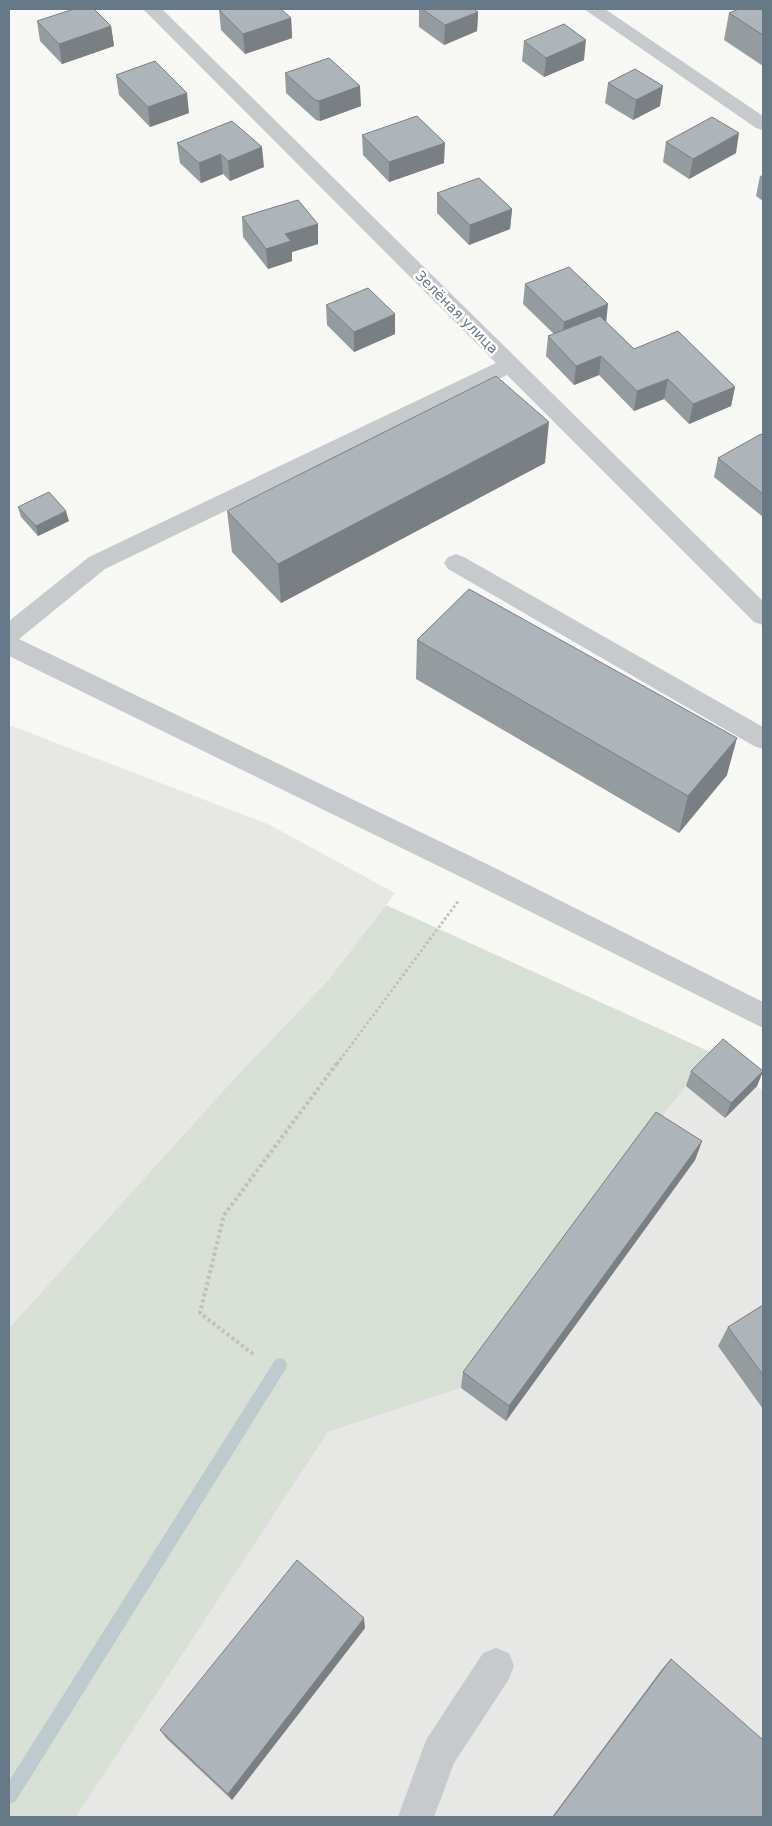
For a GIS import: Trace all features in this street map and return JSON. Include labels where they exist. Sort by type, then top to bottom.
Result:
[{"type":"street","name":"Зелёная улица","points":[[152,9],[763,616]]},
{"type":"street","points":[[593,9],[763,124]]},
{"type":"street","points":[[9,634],[96,563],[510,365]]},
{"type":"street","points":[[456,563],[763,739]]},
{"type":"street","points":[[9,645],[479,873],[763,1016]]},
{"type":"street","points":[[416,1817],[439,1753],[496,1666]]},
{"type":"path","points":[[253,1354],[200,1312],[224,1215],[479,873]]},
{"type":"shaded area","points":[[9,725],[268,824],[395,893],[343,964],[234,1079],[9,1328]]},
{"type":"shaded area","points":[[386,905],[717,1055],[686,1086],[650,1132],[461,1388],[328,1432],[76,1817],[9,1817],[9,1328],[234,1079],[330,978]]},
{"type":"shaded area","points":[[717,1055],[763,1091],[763,1817],[76,1817],[328,1432],[461,1388],[650,1132],[686,1086]]},
{"type":"building","points":[[74,9],[94,9],[111,26],[59,44],[37,21]]},
{"type":"building","points":[[281,9],[291,18],[243,34],[219,10]]},
{"type":"building","points":[[422,9],[474,9],[478,12],[445,25]]},
{"type":"building","points":[[739,9],[763,9],[763,35],[729,13]]},
{"type":"building","points":[[564,24],[586,40],[546,58],[524,41]]},
{"type":"building","points":[[329,58],[360,86],[319,101],[315,100],[285,73]]},
{"type":"building","points":[[155,61],[187,93],[148,107],[116,75]]},
{"type":"building","points":[[635,69],[663,86],[636,100],[608,83]]},
{"type":"building","points":[[417,116],[445,143],[389,162],[362,135]]},
{"type":"building","points":[[712,117],[739,133],[693,159],[666,142]]},
{"type":"building","points":[[232,121],[262,147],[228,161],[221,154],[199,163],[177,143]]},
{"type":"building","points":[[479,178],[512,209],[470,225],[437,193]]},
{"type":"building","points":[[298,200],[318,224],[285,234],[291,241],[266,249],[242,217]]},
{"type":"building","points":[[569,267],[608,304],[564,322],[525,284]]},
{"type":"building","points":[[368,288],[395,314],[354,332],[326,305]]},
{"type":"building","points":[[600,316],[634,349],[678,331],[735,387],[693,404],[668,379],[637,391],[601,356],[576,366],[548,336]]},
{"type":"building","points":[[496,376],[549,422],[278,564],[227,511]]},
{"type":"building","points":[[761,434],[763,436],[763,494],[718,458]]},
{"type":"building","points":[[49,492],[66,511],[36,526],[18,507]]},
{"type":"building","points":[[469,589],[737,738],[688,796],[417,640]]},
{"type":"building","points":[[723,1039],[763,1071],[731,1103],[691,1071]]},
{"type":"building","points":[[656,1112],[702,1141],[509,1406],[463,1372]]},
{"type":"building","points":[[763,1305],[763,1375],[728,1327]]},
{"type":"building","points":[[297,1560],[364,1618],[228,1794],[160,1730]]},
{"type":"building","points":[[671,1659],[763,1740],[763,1817],[553,1817]]},
{"type":"waterway","points":[[9,1796],[280,1365]]}]
